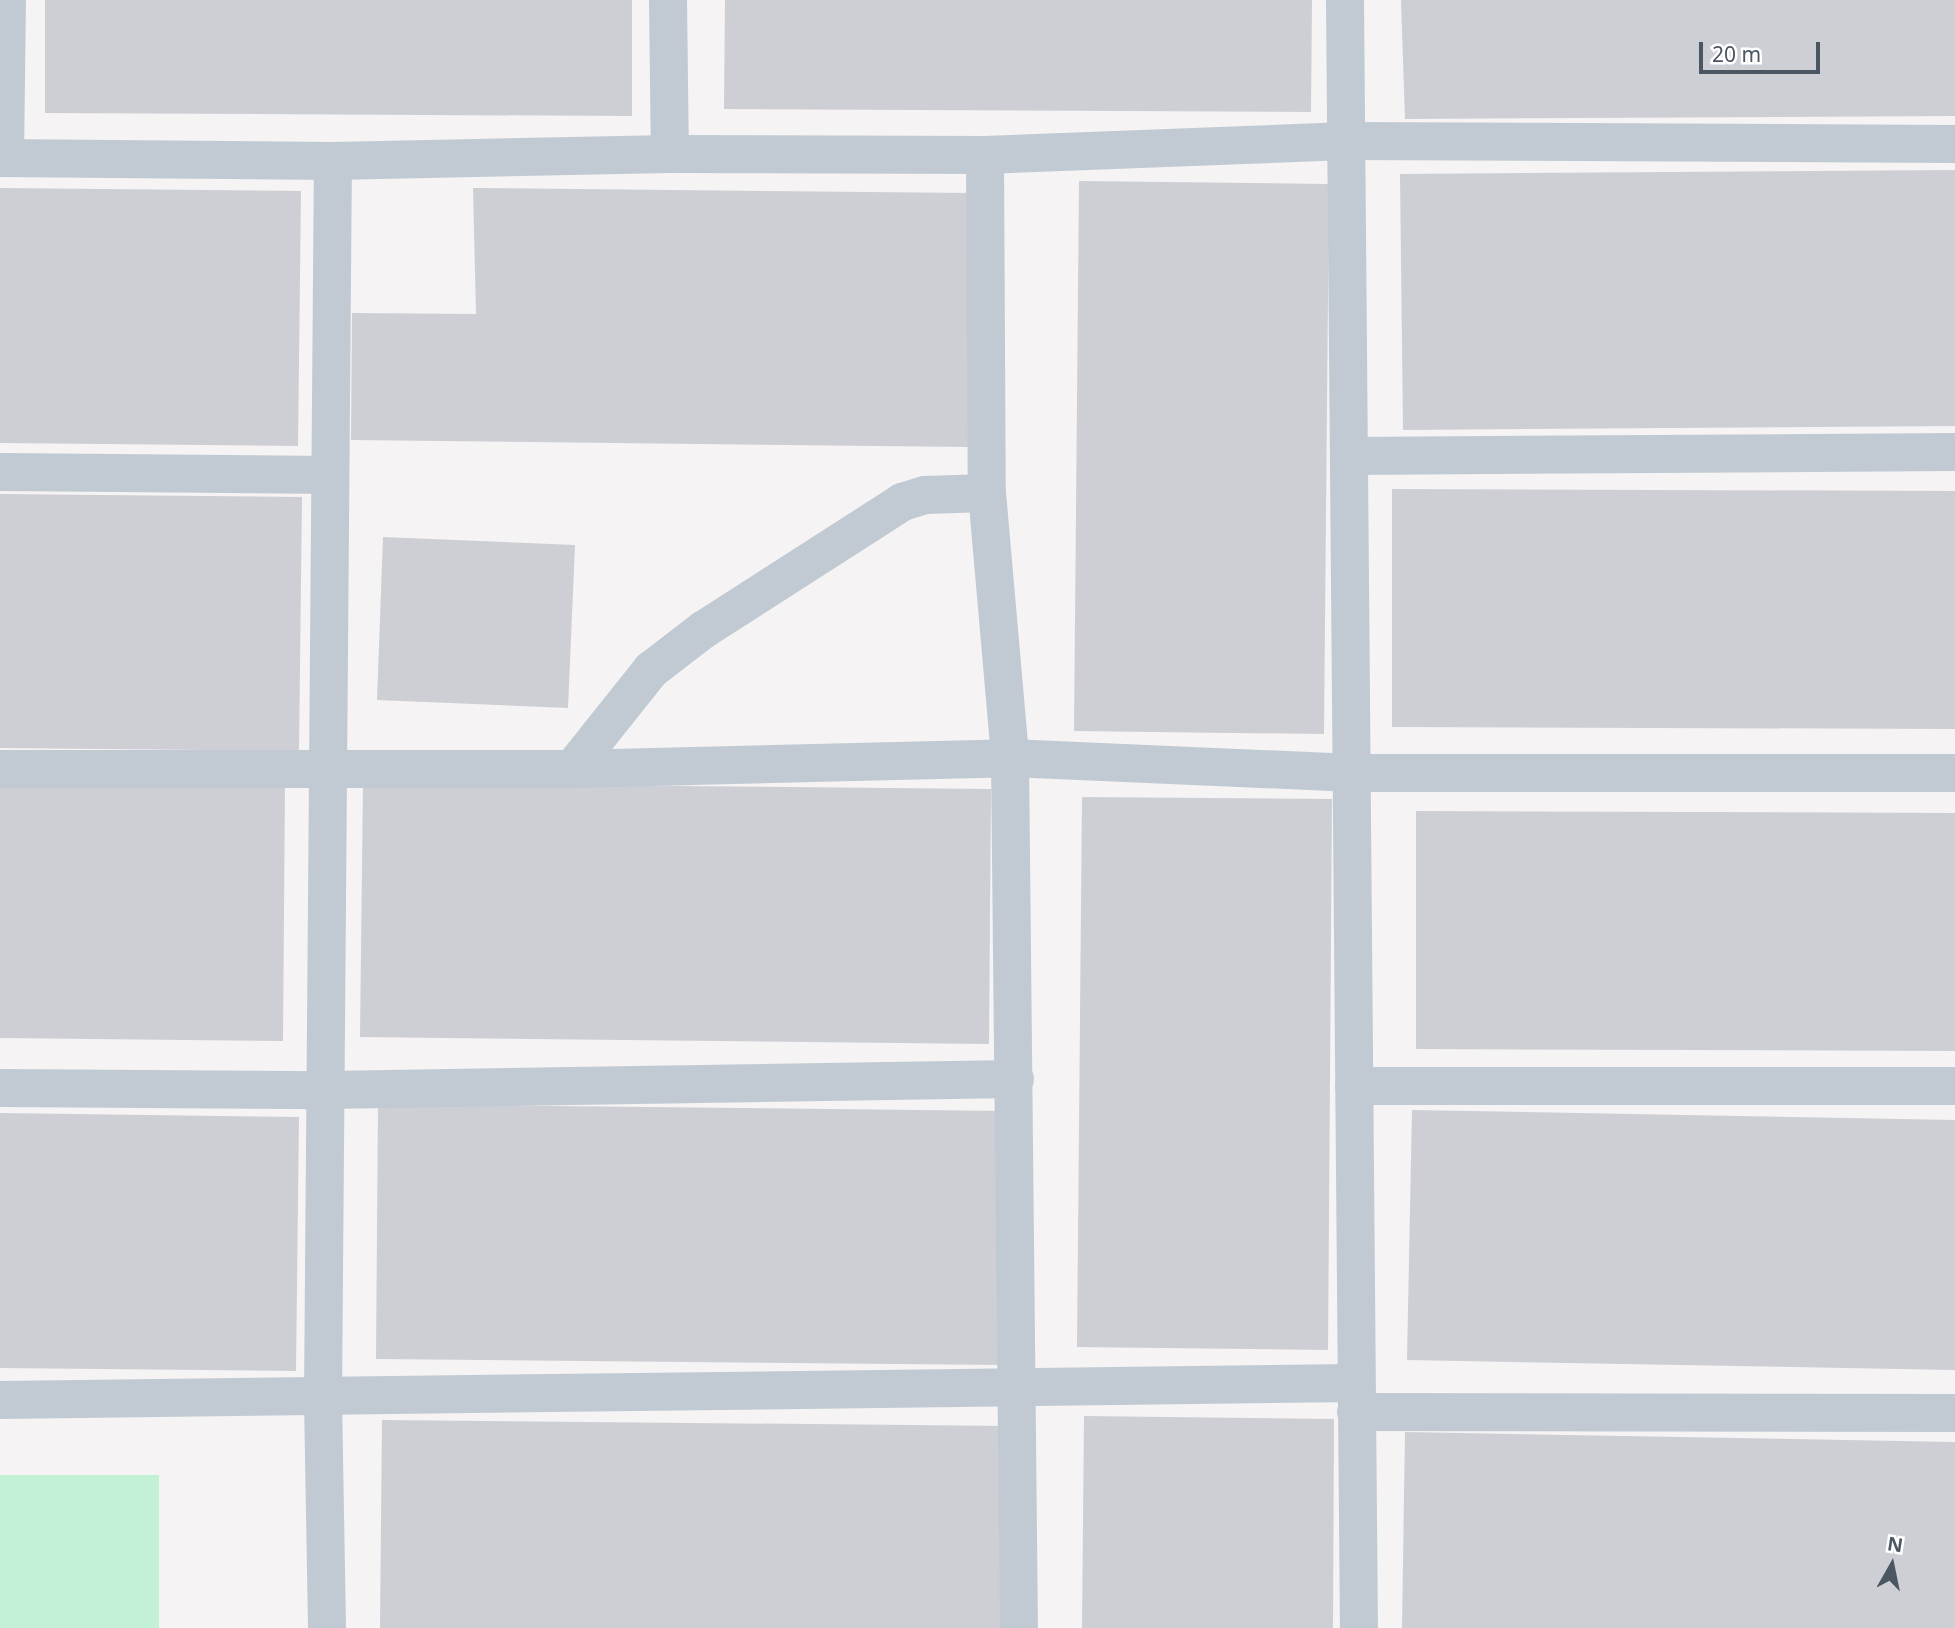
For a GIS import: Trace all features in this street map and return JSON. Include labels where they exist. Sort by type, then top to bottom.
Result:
[{"type":"street","points":[[7,0],[3,158],[333,161],[670,154],[985,155],[1347,141],[1955,144]]},
{"type":"street","points":[[668,0],[670,154]]},
{"type":"street","points":[[1345,0],[1354,773],[1353,1086],[1359,1628]]},
{"type":"street","points":[[985,155],[987,493],[1010,758],[1019,1628]]},
{"type":"street","points":[[327,1628],[323,1398],[333,161]]},
{"type":"street","points":[[1351,456],[1955,452]]},
{"type":"street","points":[[0,472],[330,475]]},
{"type":"street","points":[[572,769],[651,670],[703,630],[902,502],[925,495],[987,493]]},
{"type":"street","points":[[0,769],[572,769],[1010,758],[1354,773],[1955,773]]},
{"type":"street","points":[[0,1088],[327,1090],[1015,1079]]},
{"type":"street","points":[[1353,1086],[1955,1086]]},
{"type":"street","points":[[0,1400],[1017,1389],[1955,1413]]},
{"type":"green space","points":[[0,1475],[159,1475],[159,1628],[0,1628]]},
{"type":"building","points":[[45,0],[632,0],[632,116],[45,113]]},
{"type":"building","points":[[725,0],[1312,0],[1311,112],[724,109]]},
{"type":"building","points":[[1401,0],[1955,0],[1955,116],[1405,119]]},
{"type":"building","points":[[1955,170],[1955,426],[1403,430],[1400,174]]},
{"type":"building","points":[[1079,181],[1329,184],[1324,734],[1074,731]]},
{"type":"building","points":[[0,188],[301,191],[298,446],[0,443]]},
{"type":"building","points":[[473,188],[972,193],[970,447],[351,440],[352,313],[476,314]]},
{"type":"building","points":[[1392,489],[1955,491],[1955,729],[1392,727]]},
{"type":"building","points":[[0,494],[302,497],[299,751],[0,748]]},
{"type":"building","points":[[383,537],[575,545],[568,708],[377,700]]},
{"type":"building","points":[[0,783],[285,786],[283,1041],[0,1038]]},
{"type":"building","points":[[363,783],[991,789],[989,1044],[360,1037]]},
{"type":"building","points":[[1082,797],[1332,799],[1328,1350],[1077,1347]]},
{"type":"building","points":[[1416,811],[1955,813],[1955,1051],[1416,1049]]},
{"type":"building","points":[[378,1104],[1007,1111],[1004,1365],[376,1359]]},
{"type":"building","points":[[1412,1110],[1955,1120],[1955,1370],[1407,1360]]},
{"type":"building","points":[[0,1113],[299,1117],[296,1371],[0,1368]]},
{"type":"building","points":[[1084,1416],[1334,1419],[1333,1628],[1082,1628]]},
{"type":"building","points":[[382,1420],[1011,1426],[1009,1628],[380,1628]]},
{"type":"building","points":[[1405,1432],[1955,1442],[1955,1628],[1402,1628]]}]
